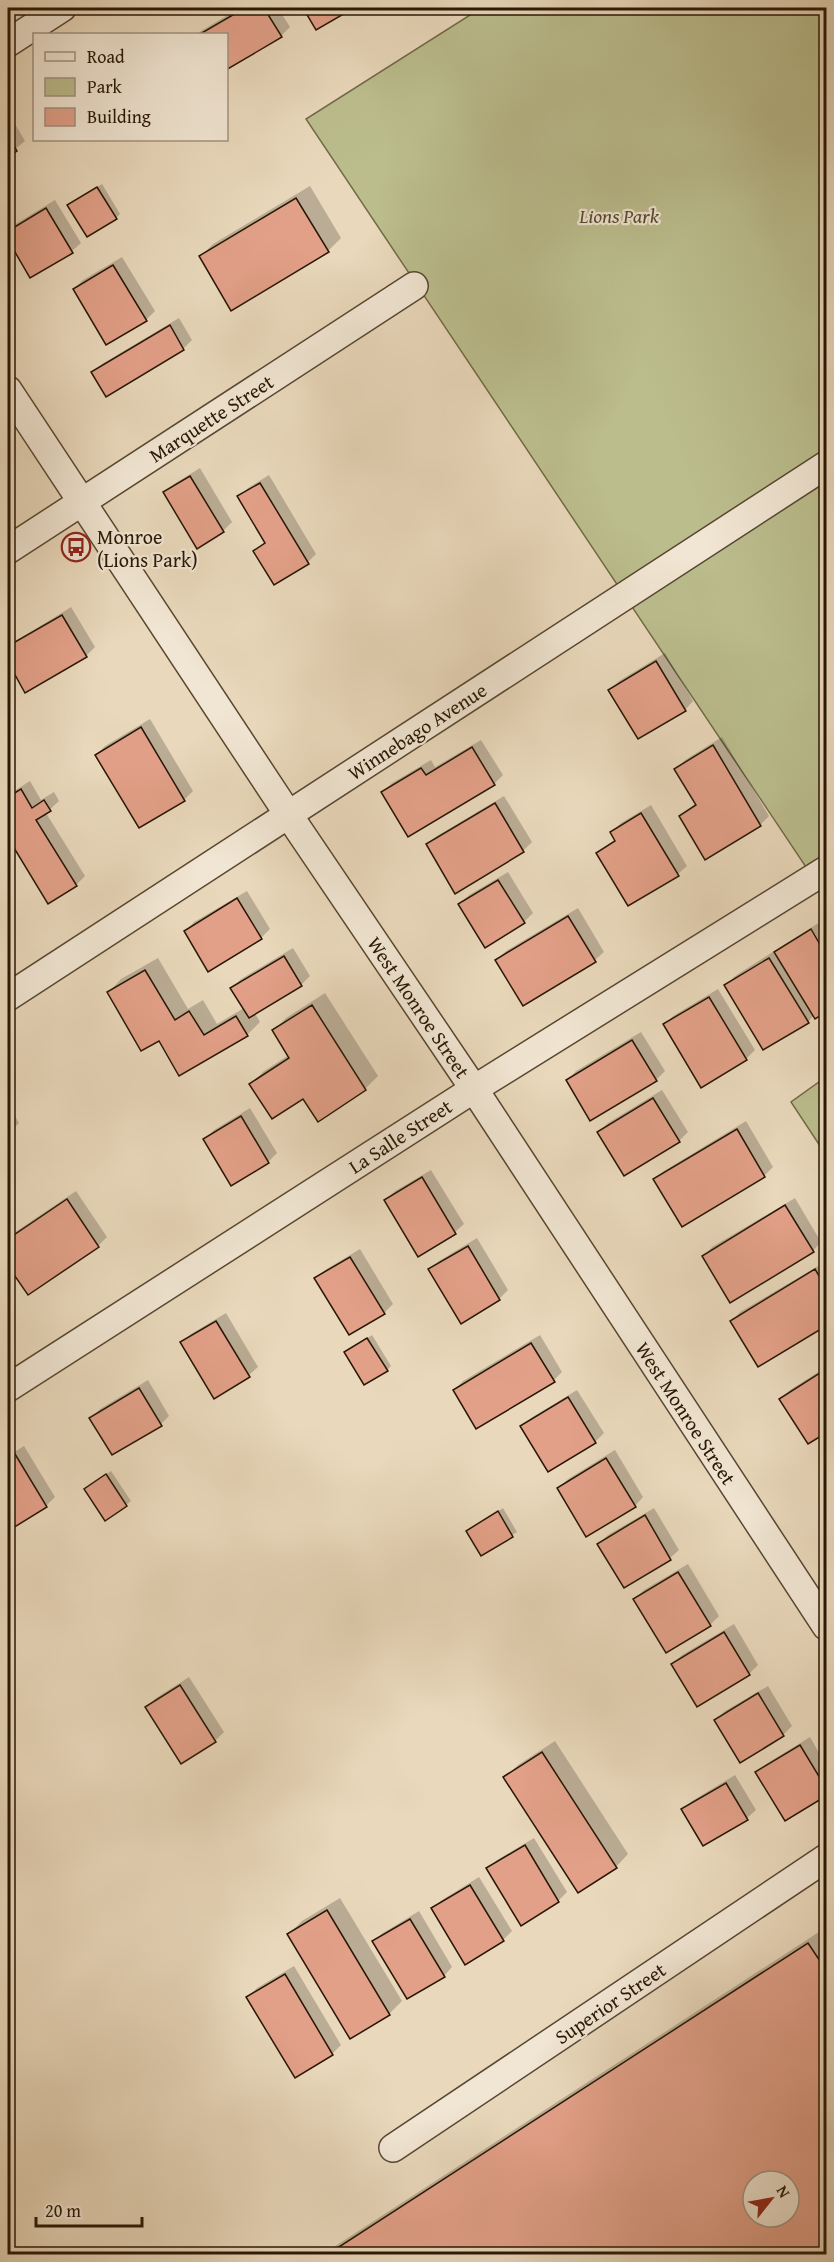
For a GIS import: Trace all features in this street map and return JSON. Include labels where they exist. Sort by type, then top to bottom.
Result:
[{"type":"street","points":[[8,43],[62,8]]},
{"type":"street","name":"Marquette Street","points":[[8,550],[414,286]]},
{"type":"street","name":"West Monroe Street","points":[[8,390],[80,502],[474,1089],[826,1626]]},
{"type":"street","name":"Winnebago Avenue","points":[[8,997],[826,465]]},
{"type":"street","name":"La Salle Street","points":[[8,1388],[474,1089],[826,870]]},
{"type":"street","name":"Superior Street","points":[[393,2148],[826,1858]]},
{"type":"green space","name":"Lions Park","points":[[481,8],[826,8],[826,897],[306,119]]},
{"type":"green space","points":[[826,1077],[826,1155],[791,1102]]},
{"type":"building","points":[[235,8],[264,8],[282,37],[228,69],[228,33],[202,33],[238,12]]},
{"type":"building","points":[[303,8],[354,8],[316,30]]},
{"type":"building","points":[[8,135],[17,151],[8,157]]},
{"type":"building","points":[[97,187],[117,219],[87,237],[67,205]]},
{"type":"building","points":[[296,198],[329,252],[231,311],[199,256]]},
{"type":"building","points":[[46,208],[73,253],[30,278],[8,240],[8,231]]},
{"type":"building","points":[[113,265],[147,321],[106,345],[73,289]]},
{"type":"building","points":[[170,325],[184,350],[106,397],[91,372]]},
{"type":"building","points":[[190,476],[224,532],[197,549],[163,492]]},
{"type":"building","points":[[260,483],[309,564],[274,585],[253,551],[265,543],[237,496]]},
{"type":"building","points":[[62,615],[87,657],[25,693],[8,662],[8,646]]},
{"type":"building","points":[[656,661],[686,711],[638,739],[608,690]]},
{"type":"building","points":[[141,727],[185,801],[139,828],[95,755]]},
{"type":"building","points":[[713,745],[761,826],[705,860],[679,816],[696,805],[674,769]]},
{"type":"building","points":[[472,747],[495,785],[408,837],[381,792],[421,768],[426,775]]},
{"type":"building","points":[[21,789],[32,808],[44,800],[51,811],[36,820],[77,886],[48,904],[8,838],[8,797]]},
{"type":"building","points":[[495,803],[524,852],[455,894],[426,844]]},
{"type":"building","points":[[641,813],[679,876],[628,906],[596,853],[615,841],[610,832]]},
{"type":"building","points":[[498,880],[525,923],[485,948],[458,904]]},
{"type":"building","points":[[237,898],[262,939],[208,972],[184,931]]},
{"type":"building","points":[[568,916],[596,962],[523,1006],[495,960]]},
{"type":"building","points":[[811,929],[826,955],[826,1012],[815,1019],[774,952]]},
{"type":"building","points":[[284,956],[302,986],[249,1018],[230,988]]},
{"type":"building","points":[[769,958],[809,1023],[763,1050],[724,985]]},
{"type":"building","points":[[145,970],[175,1020],[189,1011],[204,1035],[236,1016],[248,1036],[179,1076],[159,1041],[141,1051],[107,992]]},
{"type":"building","points":[[709,997],[747,1060],[701,1088],[663,1024]]},
{"type":"building","points":[[312,1005],[366,1090],[318,1122],[303,1099],[272,1119],[249,1084],[289,1058],[272,1030]]},
{"type":"building","points":[[632,1040],[657,1081],[590,1121],[566,1080]]},
{"type":"building","points":[[653,1098],[680,1142],[624,1176],[597,1132]]},
{"type":"building","points":[[241,1116],[269,1163],[231,1186],[203,1139]]},
{"type":"building","points":[[737,1129],[765,1177],[682,1227],[653,1179]]},
{"type":"building","points":[[422,1177],[456,1234],[418,1257],[384,1200]]},
{"type":"building","points":[[67,1199],[99,1247],[28,1295],[8,1266],[8,1239]]},
{"type":"building","points":[[785,1205],[814,1252],[730,1303],[702,1256]]},
{"type":"building","points":[[468,1246],[500,1300],[461,1324],[428,1269]]},
{"type":"building","points":[[350,1257],[385,1314],[349,1335],[314,1278]]},
{"type":"building","points":[[815,1269],[826,1288],[826,1326],[758,1367],[730,1321]]},
{"type":"building","points":[[216,1321],[250,1377],[214,1399],[180,1342]]},
{"type":"building","points":[[367,1338],[388,1371],[364,1385],[344,1352]]},
{"type":"building","points":[[531,1343],[555,1382],[476,1429],[453,1390]]},
{"type":"building","points":[[826,1369],[826,1433],[808,1444],[779,1399]]},
{"type":"building","points":[[139,1388],[162,1426],[112,1455],[89,1418]]},
{"type":"building","points":[[568,1397],[596,1443],[548,1472],[520,1426]]},
{"type":"building","points":[[15,1454],[47,1507],[8,1531],[8,1459]]},
{"type":"building","points":[[606,1458],[636,1507],[586,1537],[557,1488]]},
{"type":"building","points":[[106,1474],[127,1506],[105,1521],[84,1489]]},
{"type":"building","points":[[498,1511],[513,1537],[481,1556],[466,1531]]},
{"type":"building","points":[[645,1515],[671,1560],[624,1588],[597,1544]]},
{"type":"building","points":[[678,1572],[711,1626],[666,1653],[633,1599]]},
{"type":"building","points":[[724,1632],[750,1675],[697,1707],[671,1664]]},
{"type":"building","points":[[180,1685],[216,1742],[181,1764],[145,1707]]},
{"type":"building","points":[[758,1693],[784,1736],[740,1763],[714,1720]]},
{"type":"building","points":[[800,1745],[826,1788],[826,1796],[785,1821],[755,1772]]},
{"type":"building","points":[[542,1752],[617,1868],[578,1893],[503,1777]]},
{"type":"building","points":[[726,1783],[748,1820],[703,1846],[681,1809]]},
{"type":"building","points":[[525,1845],[559,1902],[521,1926],[486,1868]]},
{"type":"building","points":[[470,1885],[504,1941],[465,1965],[431,1908]]},
{"type":"building","points":[[327,1910],[390,2015],[350,2039],[287,1934]]},
{"type":"building","points":[[410,1919],[445,1977],[407,1999],[372,1941]]},
{"type":"building","points":[[808,1943],[826,1970],[826,2254],[328,2254]]},
{"type":"building","points":[[285,1974],[333,2055],[295,2078],[246,1997]]},
{"type":"place","name":"Monroe (Lions Park)","points":[[76,547]]}]
